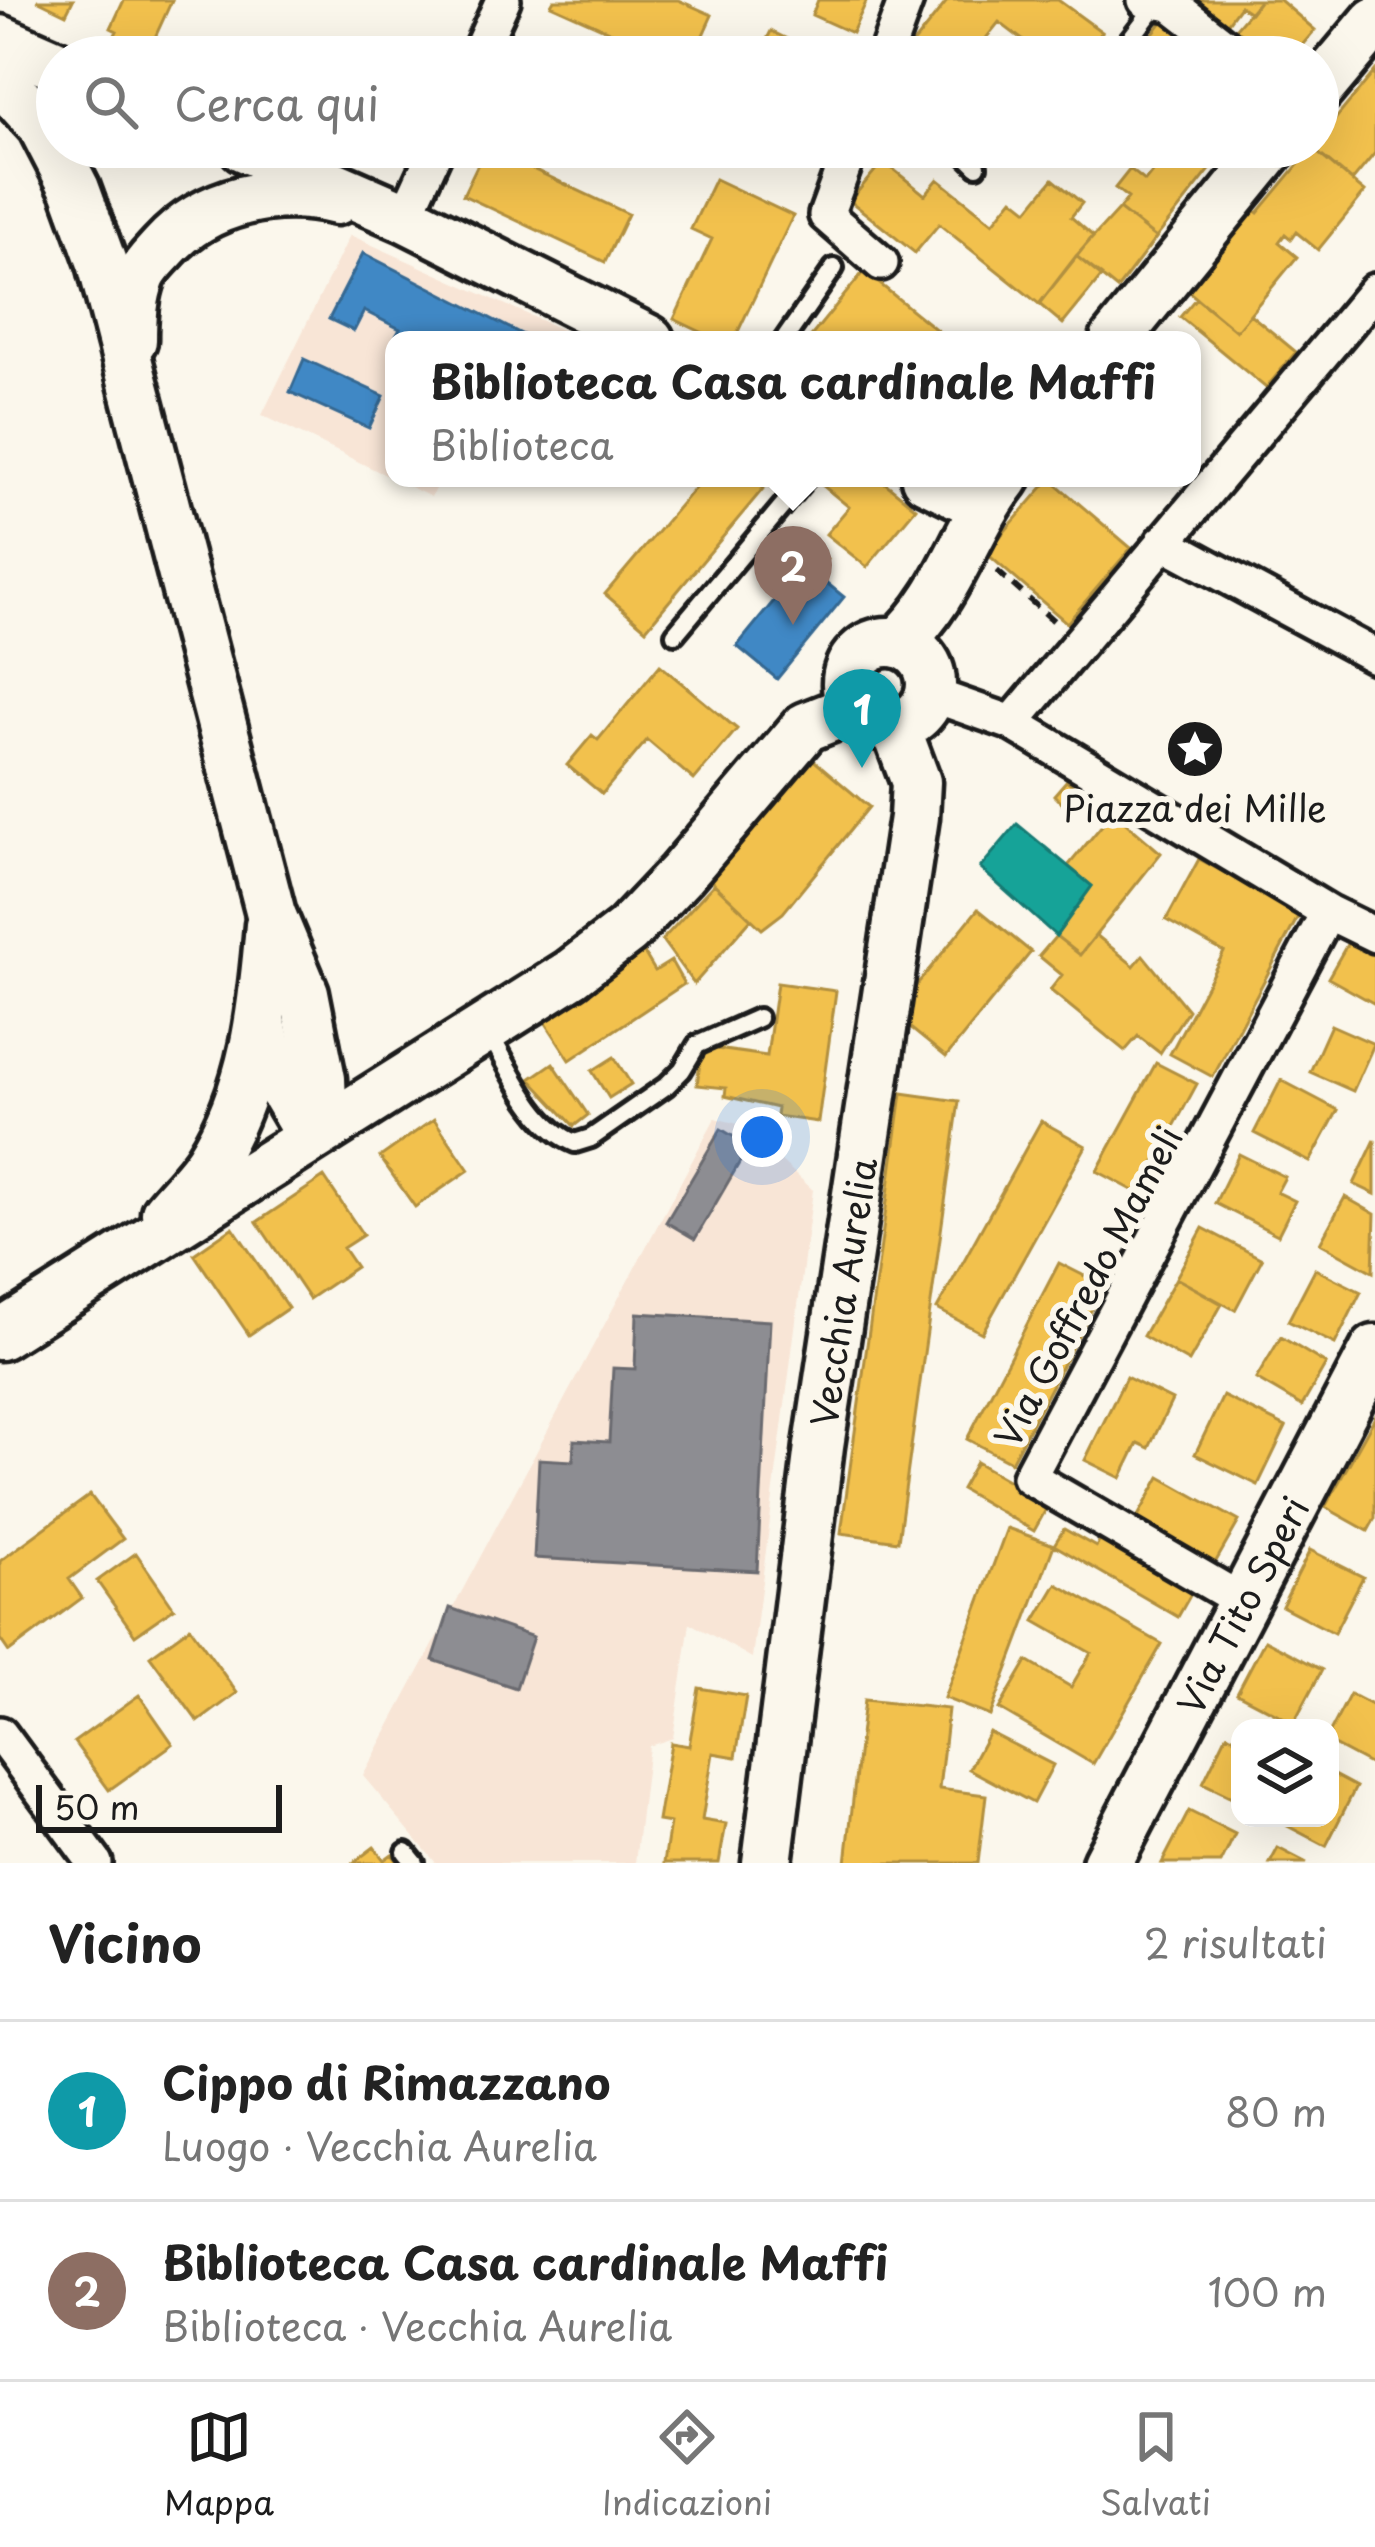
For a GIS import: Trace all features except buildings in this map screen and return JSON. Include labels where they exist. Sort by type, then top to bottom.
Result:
[{"type":"main road","points":[[1339,65],[1375,22]]},
{"type":"main road","points":[[0,40],[36,56]]},
{"type":"main road","points":[[0,79],[36,118]]},
{"type":"main road","points":[[65,168],[102,263],[271,914],[304,993],[321,1079],[317,1133]]},
{"type":"main road","points":[[292,168],[405,217],[631,331]]},
{"type":"main road","points":[[1122,331],[1255,168]]},
{"type":"main road","points":[[130,374],[133,303],[143,270],[178,232],[213,210],[262,196],[316,195],[405,217]]},
{"type":"main road","points":[[944,487],[985,508]]},
{"type":"main road","name":"Vecchia Aurelia","points":[[898,643],[937,600],[985,508]]},
{"type":"main road","name":"Vecchia Aurelia","points":[[767,1863],[819,1446],[914,817],[916,782],[893,709],[846,684],[853,660],[873,644],[908,646],[925,662],[893,709]]},
{"type":"main road","points":[[0,1334],[571,974],[627,931],[682,874],[806,728],[893,709]]},
{"type":"main road","points":[[138,1247],[207,1164],[230,1122],[261,1024],[271,914]]},
{"type":"main road","points":[[261,1024],[272,1072],[317,1133]]},
{"type":"main road","name":"Via Tito Speri","points":[[1107,1863],[1375,1350]]},
{"type":"street","points":[[487,36],[503,0]]},
{"type":"street","points":[[893,36],[906,0]]},
{"type":"street","points":[[1152,1],[1171,4],[1212,36]]},
{"type":"street","points":[[405,217],[427,168]]},
{"type":"street","points":[[843,168],[826,215],[881,262]]},
{"type":"street","points":[[1012,723],[1375,291]]},
{"type":"street","points":[[1163,542],[1375,656]]},
{"type":"street","points":[[893,709],[1012,723],[1328,912],[1375,935]]},
{"type":"street","name":"Via Goffredo Mameli","points":[[1244,1602],[1029,1477],[1328,912]]},
{"type":"street","points":[[0,1734],[95,1863]]},
{"type":"lane","points":[[1130,36],[1152,1]]},
{"type":"lane","points":[[790,331],[834,268]]},
{"type":"lane","points":[[675,634],[798,487]]},
{"type":"lane","points":[[486,1028],[537,1111],[560,1137],[575,1143],[591,1138],[666,1086],[697,1045],[758,1018]]},
{"type":"path","points":[[985,508],[979,555],[1068,634],[1083,638]]},
{"type":"shaded area","points":[[350,235],[565,331],[385,331],[385,475],[262,415]]},
{"type":"shaded area","points":[[410,487],[436,487],[431,497]]},
{"type":"shaded area","points":[[715,1118],[742,1125],[813,1190],[752,1658],[690,1623],[673,1738],[649,1746],[635,1863],[436,1863],[363,1776]]},
{"type":"place","name":"Biblioteca Casa cardinale Maffi","points":[[793,625]]},
{"type":"place","name":"Piazza dei Mille","points":[[1195,749]]},
{"type":"place","name":"Cippo di Rimazzano","points":[[862,768]]}]
